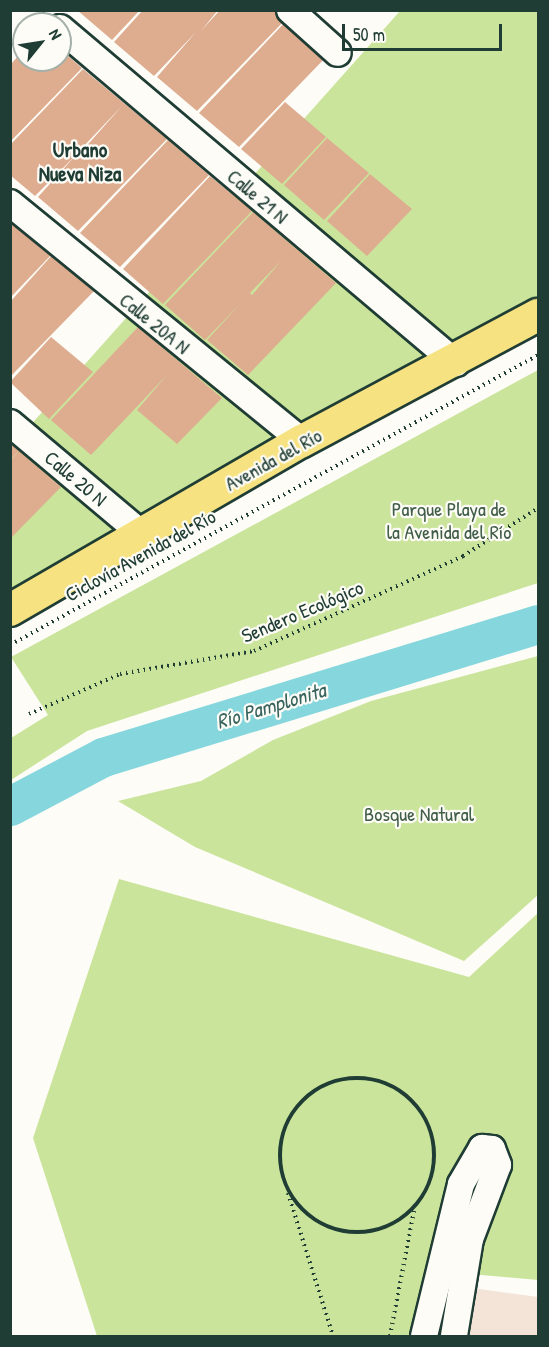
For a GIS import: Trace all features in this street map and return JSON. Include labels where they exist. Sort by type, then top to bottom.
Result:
[{"type":"main road","name":"Avenida del Río","points":[[10,610],[302,441],[456,363],[538,315]]},
{"type":"street","points":[[10,30],[29,10]]},
{"type":"street","points":[[290,10],[338,53]]},
{"type":"street","name":"Calle 21 N","points":[[72,38],[456,363]]},
{"type":"street","name":"Calle 20A N","points":[[10,203],[302,441]]},
{"type":"street","name":"Calle 20 N","points":[[10,423],[142,534]]},
{"type":"street","points":[[424,1336],[461,1184],[482,1148],[492,1149],[498,1165],[470,1239],[454,1336]]},
{"type":"path","name":"Ciclovía Avenida del Río","points":[[10,645],[538,355]]},
{"type":"path","name":"Sendero Ecológico","points":[[29,714],[120,674],[254,651],[464,556],[538,508]]},
{"type":"path","points":[[333,1336],[287,1189],[280,1155],[292,1113],[309,1094],[332,1081],[358,1077],[384,1082],[407,1095],[422,1115],[433,1163],[415,1209],[390,1336]]},
{"type":"path","points":[[287,1189],[322,1225],[346,1233],[395,1224],[415,1209]]},
{"type":"shaded area","points":[[436,1283],[538,1297],[538,1336],[430,1336]]},
{"type":"green space","points":[[400,11],[538,11],[538,322],[11,605],[11,447]]},
{"type":"green space","name":"Parque Playa de la Avenida del Río","points":[[538,370],[538,583],[87,731],[11,780],[11,738],[48,715],[11,657]]},
{"type":"green space","name":"Bosque Natural","points":[[538,656],[538,895],[464,961],[195,847],[118,801],[201,781],[273,740],[371,701]]},
{"type":"green space","points":[[119,879],[469,977],[538,913],[538,1280],[425,1270],[417,1336],[97,1336],[33,1138]]},
{"type":"building","points":[[77,10],[140,10],[112,40]]},
{"type":"building","points":[[143,10],[218,10],[201,31],[220,10],[276,10],[286,19],[197,111],[157,77],[196,32],[154,76],[114,42]]},
{"type":"building","points":[[287,20],[328,55],[239,147],[199,113]]},
{"type":"building","points":[[72,59],[82,68],[10,142],[10,65],[12,63],[12,72],[72,72]]},
{"type":"building","points":[[83,69],[167,139],[78,231],[38,197],[76,155],[35,196],[10,175],[10,145]],"holes":[[[122,106],[82,151],[81,149]]]},
{"type":"building","points":[[285,102],[326,137],[282,184],[241,149]]},
{"type":"building","points":[[327,138],[369,173],[324,220],[284,185]]},
{"type":"building","points":[[168,140],[209,175],[120,267],[80,233]]},
{"type":"building","points":[[370,174],[412,209],[367,256],[327,221]]},
{"type":"building","points":[[210,176],[252,211],[163,304],[123,269]]},
{"type":"building","points":[[253,212],[336,283],[248,375],[207,340],[242,302],[205,340],[165,305]],"holes":[[[281,261],[252,295],[250,293]]]},
{"type":"building","points":[[10,218],[52,254],[10,298]]},
{"type":"building","points":[[53,254],[95,290],[10,377],[10,302]]},
{"type":"building","points":[[138,327],[222,398],[177,444],[137,410],[167,375],[91,455],[51,420]]},
{"type":"building","points":[[51,337],[93,372],[49,419],[10,382]]},
{"type":"building","points":[[10,442],[20,450],[10,460]]},
{"type":"building","points":[[19,451],[61,487],[10,539],[10,461]]},
{"type":"waterway","name":"Río Pamplonita","points":[[10,806],[103,757],[538,624]]},
{"type":"district","name":"Urbano Nueva Niza","points":[[80,162]]}]
